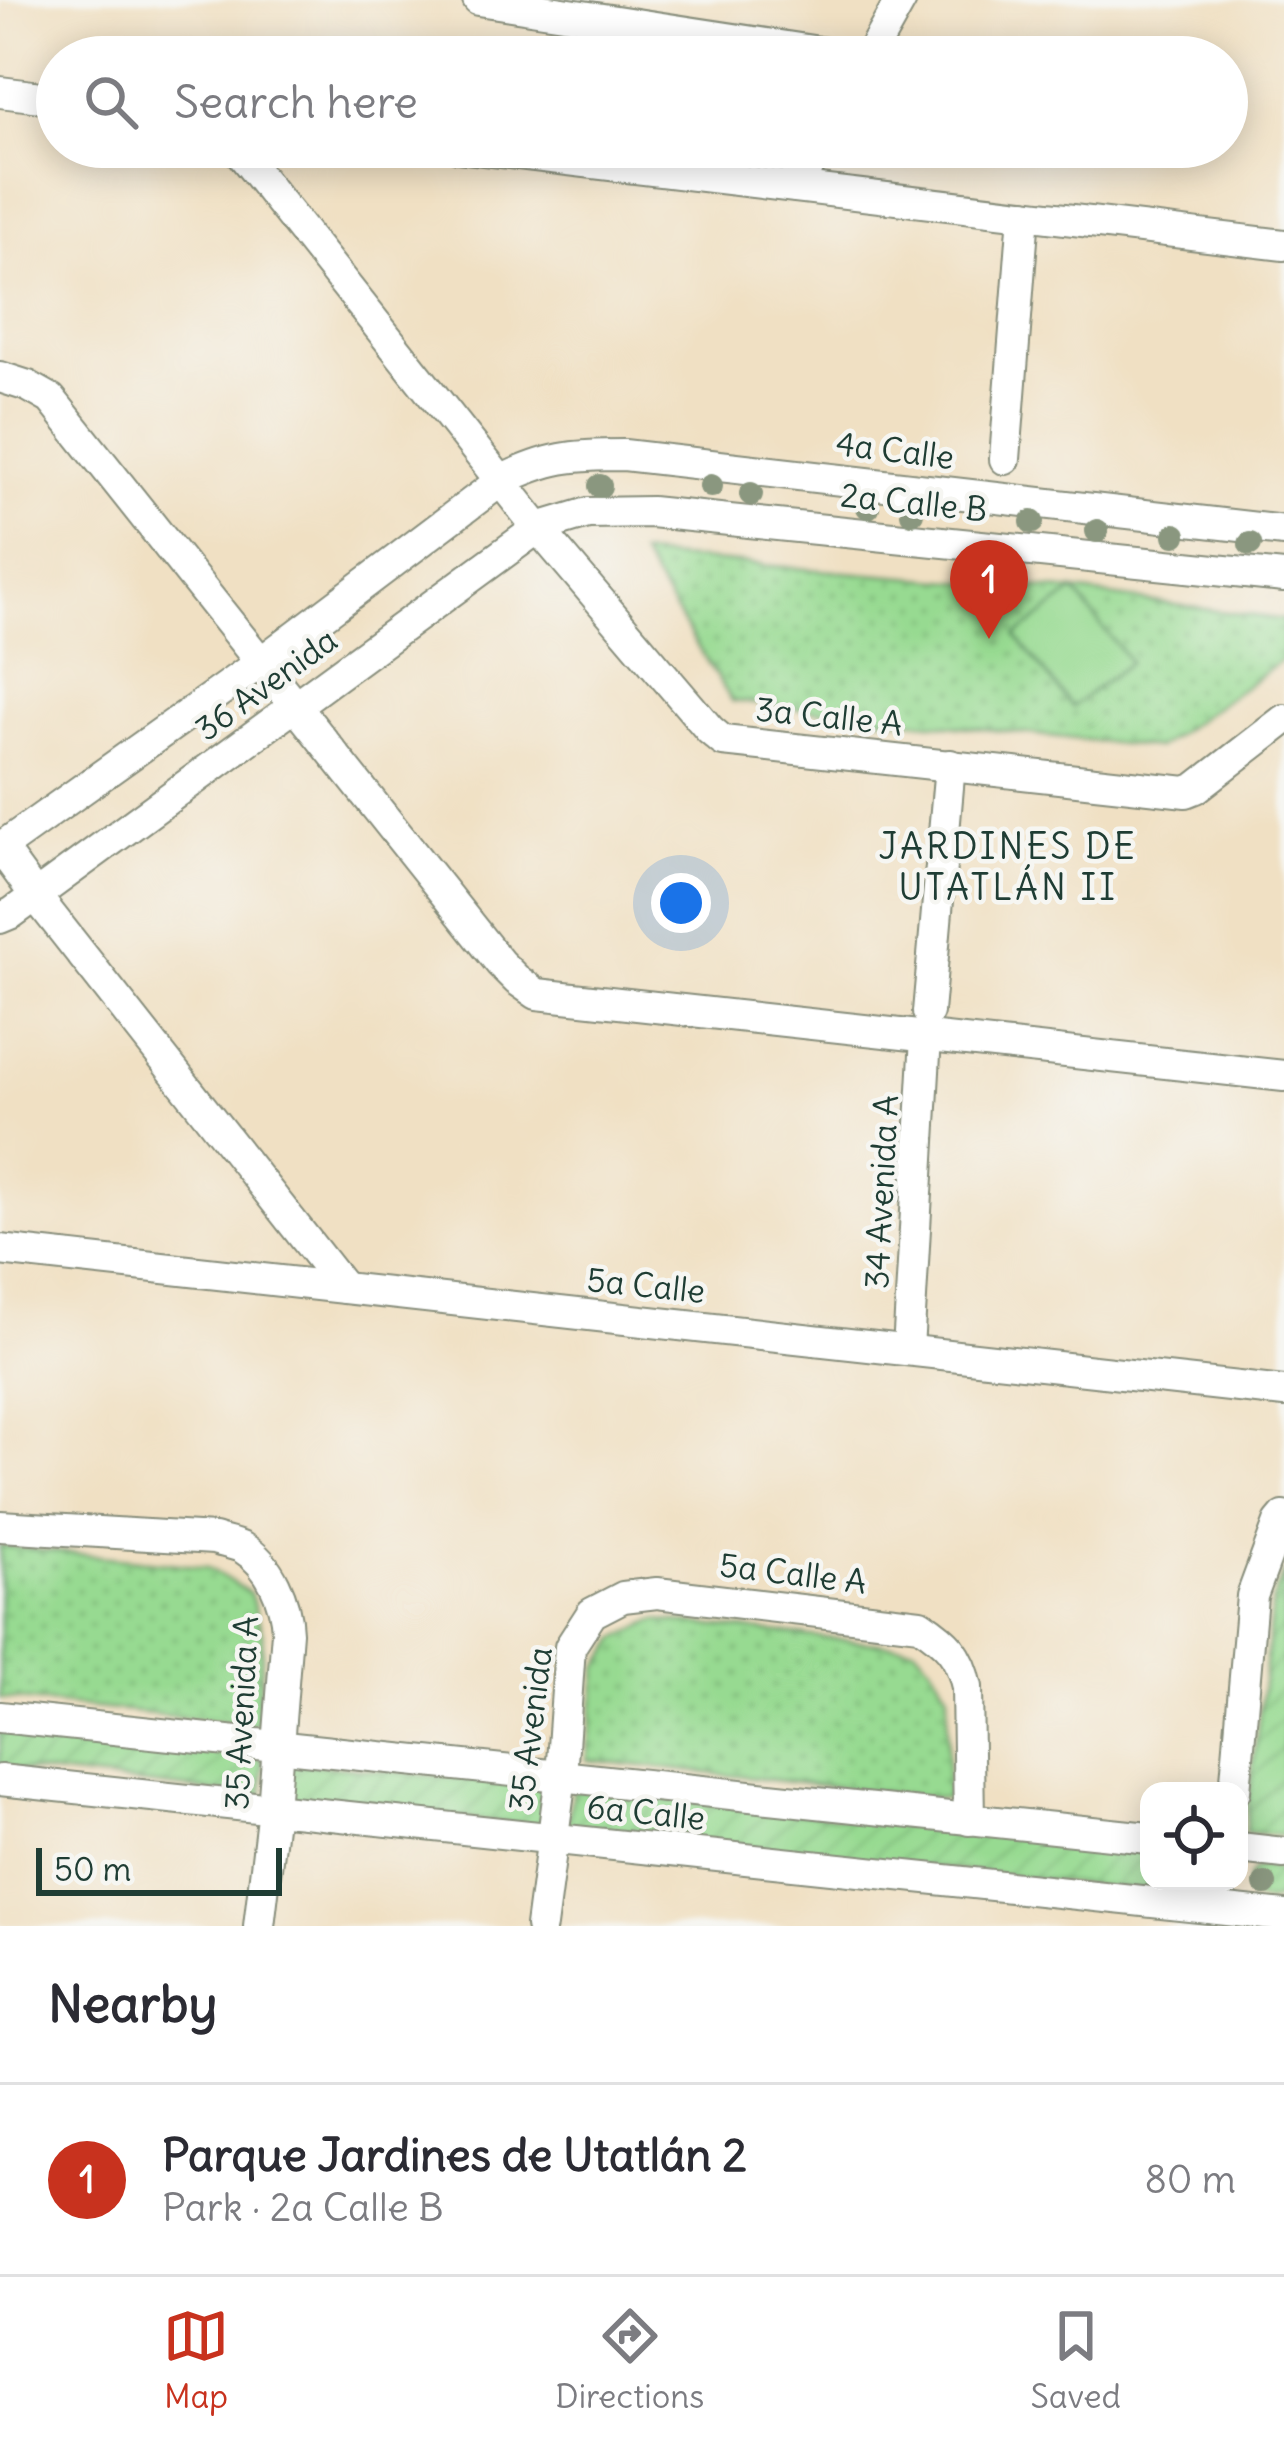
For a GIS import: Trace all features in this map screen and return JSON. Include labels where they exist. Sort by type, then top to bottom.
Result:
[{"type":"street","points":[[478,0],[714,36]]},
{"type":"street","points":[[881,36],[901,0]]},
{"type":"street","points":[[0,92],[36,96]]},
{"type":"street","name":"3a Calle A","points":[[253,168],[538,528],[723,740],[1186,792],[1284,720]]},
{"type":"street","points":[[635,168],[1284,245]]},
{"type":"street","points":[[796,187],[807,168]]},
{"type":"street","points":[[1005,459],[1024,214]]},
{"type":"street","points":[[0,377],[51,400],[500,963],[537,994],[927,1024],[1284,1076]]},
{"type":"street","name":"4a Calle","points":[[502,480],[540,462],[580,455],[624,455],[1284,531]]},
{"type":"street","name":"36 Avenida","points":[[0,847],[261,662],[502,480]]},
{"type":"street","points":[[998,546],[1002,499]]},
{"type":"street","name":"2a Calle B","points":[[538,528],[588,513],[652,512],[1284,577]]},
{"type":"street","name":"36 Avenida","points":[[35,896],[538,528]]},
{"type":"street","name":"34 Avenida A","points":[[908,1350],[927,1024],[950,765]]},
{"type":"street","points":[[0,847],[344,1288]]},
{"type":"street","points":[[0,918],[35,896]]},
{"type":"street","name":"5a Calle","points":[[0,1250],[1284,1392]]},
{"type":"street","points":[[1236,1782],[1252,1596],[1284,1517]]},
{"type":"street","name":"35 Avenida A","points":[[0,1526],[214,1539],[244,1549],[273,1579],[286,1612],[273,1809],[259,1926]]},
{"type":"street","name":"5a Calle A","points":[[657,1593],[920,1624],[945,1641],[962,1665],[967,1687],[969,1820]]},
{"type":"street","name":"35 Avenida","points":[[541,1926],[561,1776],[570,1647],[592,1613],[623,1597],[657,1593]]},
{"type":"street","name":"6a Calle","points":[[0,1718],[1140,1837]]},
{"type":"street","name":"6a Calle","points":[[0,1780],[1224,1906],[1284,1916]]},
{"type":"street","points":[[1248,1849],[1284,1853]]},
{"type":"green space","points":[[640,555],[1074,591],[1284,620],[1284,659],[1157,748],[732,701]]},
{"type":"green space","points":[[1074,591],[1130,662],[1072,707],[1016,636]]},
{"type":"green space","points":[[0,1546],[206,1567],[250,1593],[263,1635],[258,1725],[0,1698]]},
{"type":"green space","points":[[1284,1571],[1284,1836],[1248,1832],[1273,1600]]},
{"type":"green space","points":[[657,1620],[915,1647],[948,1693],[947,1799],[587,1760],[598,1668],[618,1638]]},
{"type":"green space","points":[[0,1730],[263,1759],[262,1797],[0,1768]]},
{"type":"green space","points":[[288,1762],[546,1786],[541,1827],[285,1799]]},
{"type":"green space","points":[[573,1789],[1140,1849],[1140,1890],[1212,1890],[1211,1898],[567,1828]]},
{"type":"green space","points":[[1258,1867],[1272,1867],[1282,1877],[1282,1891],[1272,1901],[1258,1901],[1248,1891],[1248,1877]]},
{"type":"place","name":"Parque Jardines de Utatlán 2","points":[[989,639]]},
{"type":"district","name":"JARDINES DE UTATLÁN II","points":[[1008,866]]}]
